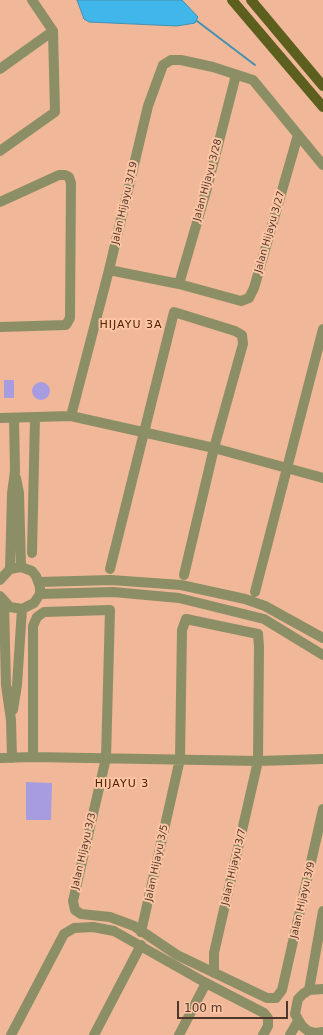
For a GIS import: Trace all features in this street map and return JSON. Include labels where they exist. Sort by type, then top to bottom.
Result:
[{"type":"main road","points":[[232,0],[323,107]]},
{"type":"main road","points":[[251,0],[323,86]]},
{"type":"street","points":[[0,151],[55,112],[53,31],[32,0]]},
{"type":"street","points":[[0,69],[53,31]]},
{"type":"street","name":"Jalan Hijayu 3/19","points":[[71,416],[109,270],[148,106],[163,65],[171,60],[181,60],[213,67],[236,75]]},
{"type":"street","points":[[236,75],[253,80],[323,165]]},
{"type":"street","name":"Jalan Hijayu 3/28","points":[[179,284],[207,188],[236,75]]},
{"type":"street","name":"Jalan Hijayu 3/27","points":[[109,270],[179,284],[240,301],[249,298],[254,288],[298,134]]},
{"type":"street","points":[[0,202],[59,174],[65,174],[69,177],[71,183],[70,318],[66,325],[0,327]]},
{"type":"street","points":[[110,569],[174,312],[235,331],[242,335],[242,346],[214,448],[184,575]]},
{"type":"street","points":[[255,592],[323,329]]},
{"type":"street","points":[[0,418],[71,416],[145,431],[323,478]]},
{"type":"street","points":[[32,553],[35,417]]},
{"type":"street","points":[[10,569],[14,470],[14,418]]},
{"type":"street","points":[[14,470],[19,492],[21,567]]},
{"type":"street","points":[[0,580],[10,569],[21,567],[32,571],[39,582],[40,594],[34,603],[22,609],[10,606],[2,599]]},
{"type":"street","points":[[39,582],[110,580],[181,585],[245,599],[265,606],[323,638]]},
{"type":"street","points":[[40,594],[113,592],[179,598],[264,619],[323,655]]},
{"type":"street","points":[[2,599],[6,684],[11,720],[12,758]]},
{"type":"street","points":[[11,720],[17,685],[22,609]]},
{"type":"street","name":"Jalan Hijayu 3/3","points":[[33,757],[33,626],[37,617],[44,612],[110,610],[106,758],[73,901],[75,910],[81,914],[110,917],[134,926],[141,932]]},
{"type":"street","name":"Jalan Hijayu 3/5","points":[[141,932],[180,759],[182,630],[186,619],[222,626]]},
{"type":"street","name":"Jalan Hijayu 3/7","points":[[214,974],[214,953],[258,761],[258,634],[222,626]]},
{"type":"street","points":[[0,758],[33,757],[258,761],[323,759]]},
{"type":"street","name":"Jalan Hijayu 3/9","points":[[214,974],[268,998],[276,998],[282,990],[323,809]]},
{"type":"street","points":[[317,1033],[302,1026],[298,1021],[296,1014],[298,1000],[309,990],[323,910]]},
{"type":"street","points":[[11,1035],[64,934],[74,928],[93,927],[109,931],[141,945],[206,983],[264,1013],[268,1018],[268,1026],[263,1035]]},
{"type":"street","points":[[141,932],[177,955],[214,974]]},
{"type":"street","points":[[94,1035],[141,945]]},
{"type":"street","points":[[179,1035],[206,983]]},
{"type":"street","points":[[309,990],[323,989]]},
{"type":"street","points":[[290,1035],[298,1021]]},
{"type":"shaded area","points":[[4,380],[14,380],[14,398],[4,398]]},
{"type":"shaded area","points":[[41,382],[47,385],[50,391],[47,397],[41,400],[35,397],[32,391],[35,385]]},
{"type":"shaded area","points":[[26,782],[52,783],[51,820],[26,820]]},
{"type":"water","points":[[77,0],[182,0],[198,17],[195,23],[177,26],[89,22],[84,19]]},
{"type":"waterway","points":[[197,21],[255,65]]},
{"type":"district","name":"HIJAYU 3A","points":[[131,325]]},
{"type":"district","name":"HIJAYU 3","points":[[122,784]]}]
